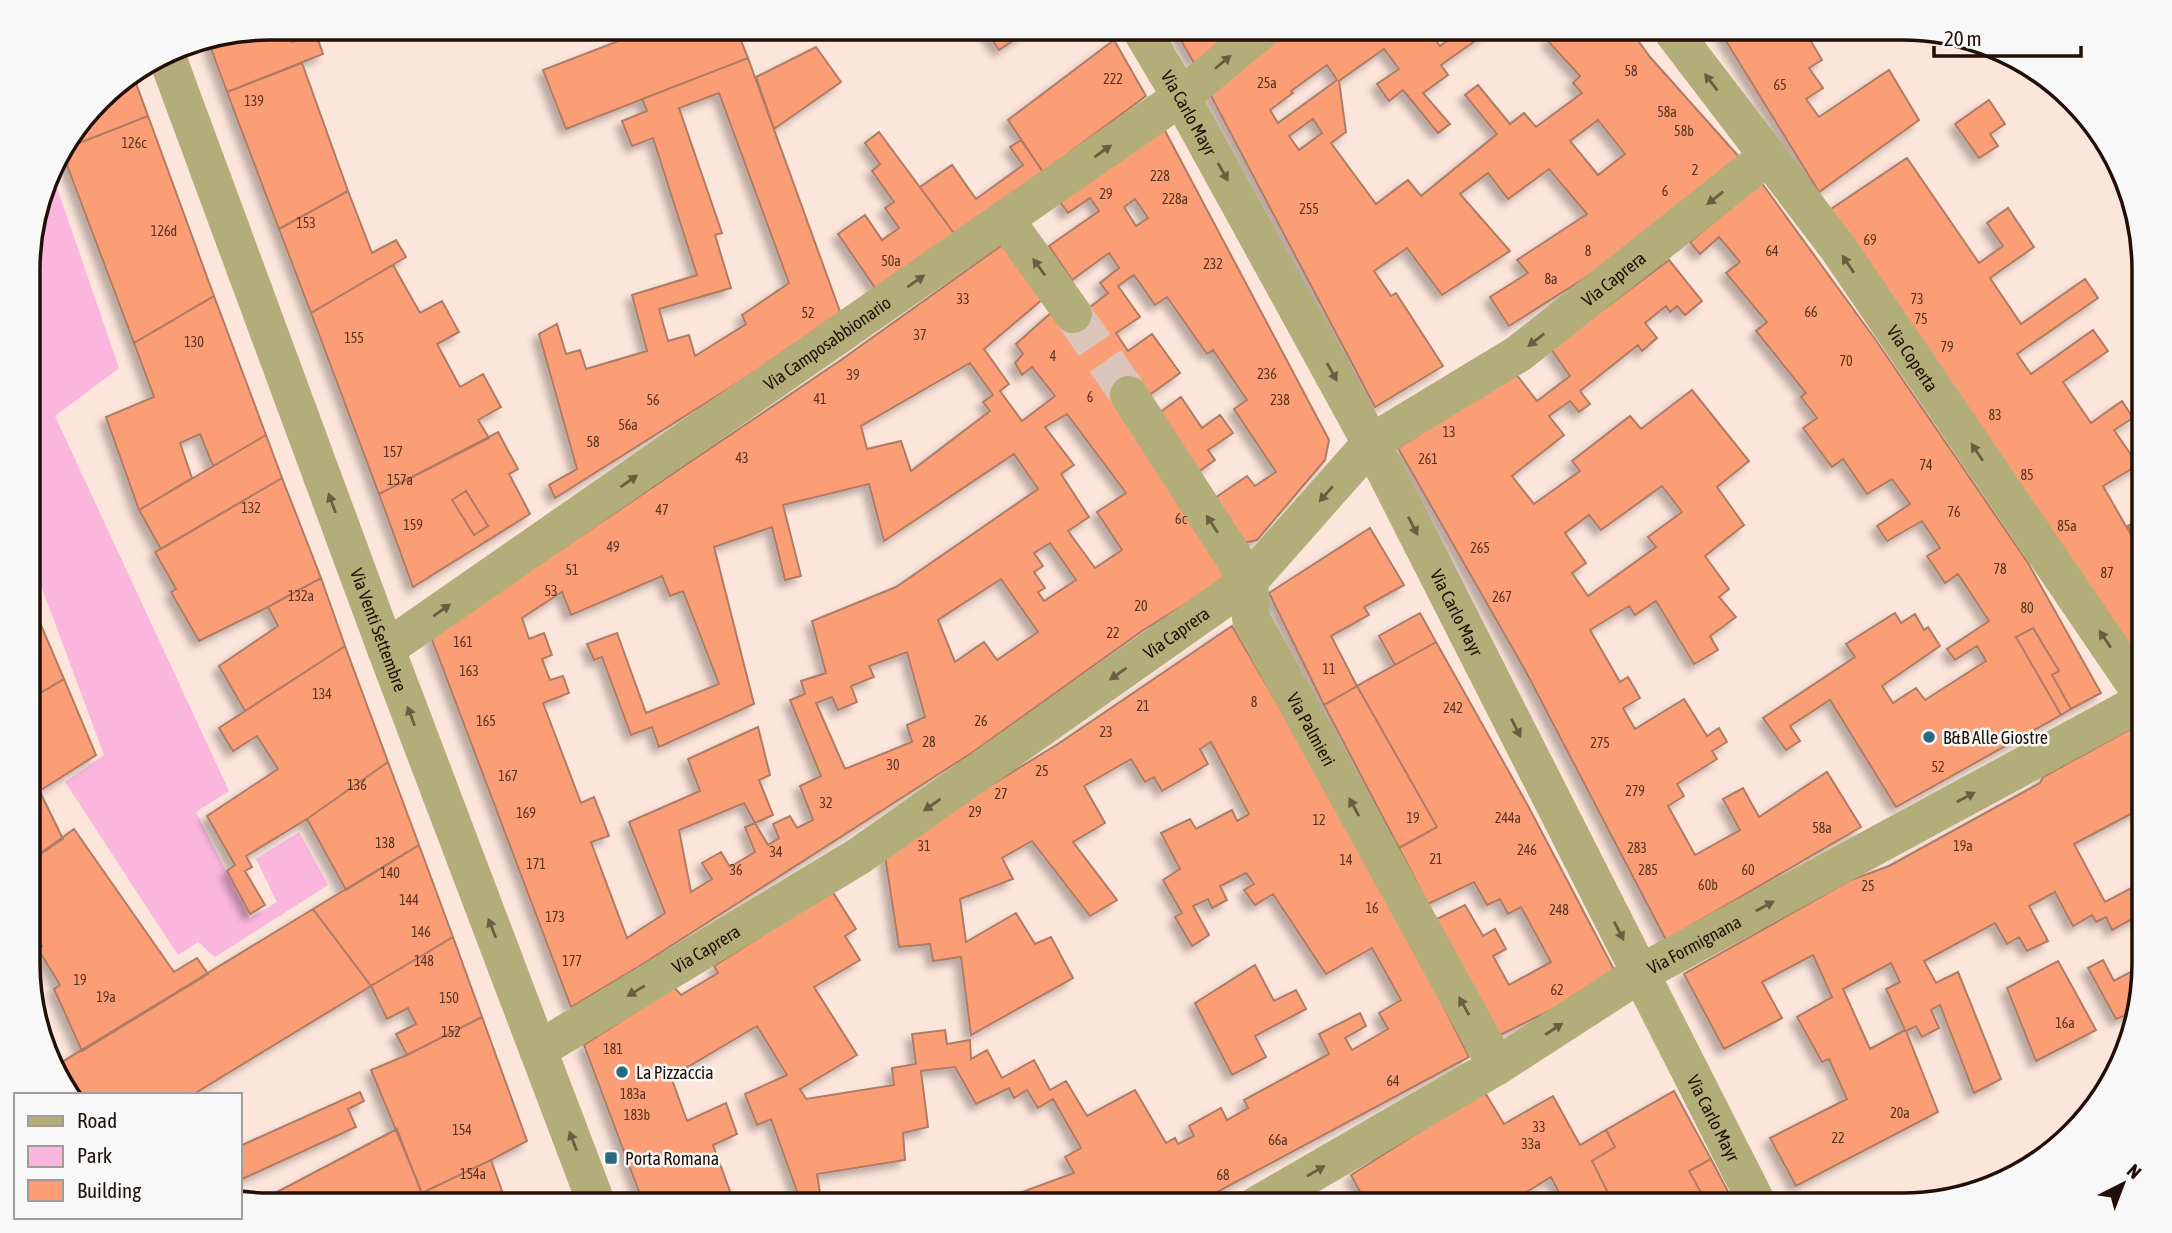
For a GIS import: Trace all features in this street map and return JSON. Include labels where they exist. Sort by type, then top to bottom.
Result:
[{"type":"street","name":"Via Carlo Mayr","points":[[1147,40],[1371,443],[1751,1192]]},
{"type":"street","name":"Via Camposabbionario","points":[[386,649],[1181,97],[1249,40]]},
{"type":"street","name":"Via Coperta","points":[[1679,40],[1838,248],[2131,678]]},
{"type":"street","name":"Via Venti Settembre","points":[[170,64],[386,649],[592,1193]]},
{"type":"street","name":"Via Caprera","points":[[538,1050],[859,856],[1249,581],[1371,443],[1518,354],[1768,156]]},
{"type":"street","points":[[1005,219],[1073,314]]},
{"type":"street","name":"Via Palmieri","points":[[1129,394],[1249,581],[1251,619],[1497,1066]]},
{"type":"street","name":"Via Formignana","points":[[1279,1192],[1497,1066],[1641,973],[2131,708]]},
{"type":"green space","points":[[57,186],[119,368],[55,416],[229,791],[196,812],[250,918],[277,902],[256,859],[299,832],[328,885],[215,957],[198,942],[178,955],[65,782],[104,755],[40,583],[40,271],[42,241]]},
{"type":"building","points":[[1113,40],[1146,96],[1043,172],[1008,120]]},
{"type":"building","points":[[1181,40],[1223,40],[1194,63]]},
{"type":"building","points":[[1276,40],[1436,40],[1440,46],[1448,40],[1476,40],[1441,65],[1448,75],[1423,93],[1450,124],[1438,133],[1403,90],[1389,101],[1377,84],[1399,69],[1384,49],[1339,81],[1346,132],[1331,143],[1376,204],[1408,180],[1421,196],[1497,134],[1465,95],[1478,85],[1510,124],[1524,113],[1536,127],[1582,93],[1573,83],[1580,76],[1547,40],[1638,40],[1740,158],[1626,252],[1509,326],[1490,297],[1528,273],[1517,260],[1587,214],[1549,169],[1508,199],[1488,173],[1460,194],[1510,251],[1442,295],[1407,248],[1374,271],[1391,296],[1396,293],[1443,366],[1375,407],[1209,92]],"holes":[[[1327,65],[1337,80],[1278,123],[1270,110]],[[1313,119],[1322,133],[1299,150],[1289,136]],[[1598,120],[1625,154],[1598,175],[1570,141]]]},
{"type":"building","points":[[1725,40],[1810,40],[1822,60],[1809,68],[1823,88],[1806,99],[1819,117],[1889,70],[1919,120],[1819,192]]},
{"type":"building","points":[[256,41],[318,41],[323,54],[227,92],[211,49]]},
{"type":"building","points":[[619,41],[741,41],[748,58],[566,129],[543,70]]},
{"type":"building","points":[[993,41],[1013,41],[999,50]]},
{"type":"building","points":[[816,47],[841,82],[774,129],[756,77]]},
{"type":"building","points":[[748,58],[842,317],[555,498],[549,485],[577,469],[539,334],[557,324],[566,354],[580,350],[586,369],[647,351],[632,295],[697,275],[653,138],[632,146],[622,121],[647,111],[642,99]],"holes":[[[719,93],[789,283],[742,315],[746,324],[695,356],[689,335],[668,341],[659,309],[731,288],[715,235],[722,233],[679,108]]]},
{"type":"building","points":[[302,63],[348,191],[279,229],[227,92]]},
{"type":"building","points":[[136,84],[148,116],[79,143],[97,119]]},
{"type":"building","points":[[1989,100],[2005,124],[1990,134],[1998,146],[1979,158],[1955,124]]},
{"type":"building","points":[[148,116],[214,296],[134,343],[67,164],[79,143]]},
{"type":"building","points":[[1163,127],[1329,440],[1325,460],[1257,540],[1244,543],[1215,498],[1247,476],[1255,486],[1276,472],[1234,409],[1247,400],[1213,350],[1207,354],[1167,297],[1155,305],[1134,275],[1118,286],[1140,317],[1116,333],[1128,351],[1152,334],[1180,373],[1148,396],[1129,368],[1104,384],[1183,495],[1231,575],[1142,631],[973,752],[638,967],[571,1007],[431,637],[841,360],[1005,243],[1044,298],[984,349],[1009,384],[1000,391],[1022,421],[1055,396],[1032,367],[1022,375],[1015,363],[1023,354],[1016,344],[1053,311],[1064,326],[1090,307],[1108,293],[1100,283],[1119,268],[1109,253],[1072,280],[1049,246],[1099,211],[1090,198],[1068,213],[1060,202]],"holes":[[[1135,199],[1148,218],[1136,226],[1124,207]],[[970,363],[993,395],[983,402],[990,411],[911,471],[901,441],[867,449],[861,426]],[[1067,414],[1126,493],[1097,512],[1122,550],[1095,568],[1068,531],[1089,517],[1061,474],[1074,465],[1045,427]],[[1014,454],[1038,489],[896,587],[812,621],[826,673],[801,681],[805,694],[790,700],[821,776],[800,786],[813,820],[797,828],[790,816],[773,824],[779,838],[768,845],[755,823],[773,815],[759,780],[770,775],[758,727],[688,759],[700,791],[629,822],[665,913],[627,938],[591,842],[609,836],[594,797],[581,803],[543,703],[569,693],[563,676],[550,680],[542,659],[552,655],[544,633],[529,639],[522,618],[562,592],[571,615],[662,576],[670,596],[683,591],[719,684],[646,713],[617,633],[587,644],[594,660],[602,657],[631,735],[652,727],[659,747],[754,704],[714,547],[772,527],[785,580],[801,576],[783,505],[869,484],[884,541]],[[1050,543],[1076,580],[1044,601],[1038,592],[1045,588],[1034,572],[1043,566],[1034,553]],[[1001,579],[1038,632],[997,660],[984,642],[955,662],[938,620]],[[907,652],[925,717],[907,725],[912,742],[845,769],[816,703],[832,697],[838,710],[857,702],[851,686],[874,677],[869,666]],[[744,803],[755,823],[745,827],[755,852],[730,867],[721,852],[702,863],[712,879],[691,892],[679,830]]]},
{"type":"building","points":[[879,132],[956,236],[878,292],[838,234],[865,215],[882,240],[899,228],[885,208],[894,202],[872,171],[880,164],[865,143]]},
{"type":"building","points":[[1021,140],[1043,172],[956,236],[920,187],[952,165],[976,199],[1023,165],[1010,147]]},
{"type":"building","points":[[1907,158],[1979,263],[2003,246],[1987,223],[2008,208],[2034,247],[1990,278],[2021,324],[2085,279],[2098,298],[2017,354],[2031,374],[2093,330],[2108,351],[2063,382],[2091,423],[2122,401],[2131,415],[2131,419],[2114,430],[2131,455],[2131,469],[2103,486],[2131,535],[2131,653],[1828,211]]},
{"type":"building","points":[[1761,182],[1875,339],[2028,563],[2101,693],[2071,709],[2052,675],[2059,671],[2033,628],[2016,637],[2061,715],[1896,807],[1830,700],[1790,726],[1800,741],[1786,750],[1763,718],[1855,657],[1846,644],[1895,613],[1901,623],[1915,614],[1924,630],[1928,627],[1940,646],[1882,686],[1893,703],[1916,688],[1925,700],[1986,661],[1977,646],[1955,660],[1947,649],[1989,621],[1958,574],[1945,583],[1927,556],[1940,548],[1922,521],[1887,541],[1877,526],[1910,504],[1892,479],[1867,494],[1843,459],[1832,467],[1803,428],[1817,418],[1801,397],[1806,393],[1756,331],[1767,322],[1726,273],[1740,262],[1719,237],[1700,254],[1690,242]]},
{"type":"building","points":[[348,191],[372,253],[396,240],[406,257],[311,313],[279,229]]},
{"type":"building","points":[[1669,260],[1702,301],[1685,315],[1677,306],[1670,312],[1666,306],[1645,323],[1657,338],[1642,351],[1638,345],[1580,391],[1590,404],[1579,412],[1570,401],[1549,416],[1564,435],[1512,476],[1534,504],[1580,471],[1572,461],[1630,416],[1641,429],[1692,390],[1749,461],[1717,487],[1744,525],[1705,556],[1729,589],[1719,597],[1736,617],[1710,636],[1718,650],[1694,664],[1656,601],[1635,615],[1629,606],[1590,630],[1620,682],[1628,677],[1640,698],[1623,708],[1635,729],[1684,699],[1707,736],[1719,728],[1727,742],[1712,751],[1717,759],[1677,784],[1684,796],[1668,806],[1695,855],[1740,830],[1723,799],[1743,788],[1759,817],[1827,772],[1861,827],[1666,940],[1525,670],[1398,448],[1516,374],[1537,401],[1570,376],[1551,349]],"holes":[[[1662,486],[1682,512],[1648,537],[1656,547],[1588,596],[1572,573],[1586,563],[1565,533],[1589,515],[1601,530]]]},
{"type":"building","points":[[393,265],[420,313],[442,301],[459,332],[437,344],[460,387],[483,374],[501,407],[478,420],[489,438],[379,494],[311,313]]},
{"type":"building","points":[[214,296],[266,435],[213,466],[200,434],[180,443],[192,478],[139,510],[106,417],[154,397],[134,343]]},
{"type":"building","points":[[1181,397],[1202,428],[1220,415],[1233,433],[1208,450],[1215,460],[1198,472],[1159,413]]},
{"type":"building","points":[[498,432],[518,469],[509,474],[530,514],[413,587],[379,494]],"holes":[[[466,491],[488,526],[474,535],[452,500]]]},
{"type":"building","points":[[266,435],[282,478],[161,549],[139,510]]},
{"type":"building","points":[[282,478],[321,578],[199,641],[171,592],[176,589],[155,552]]},
{"type":"building","points":[[466,491],[488,526],[474,535],[452,500]]},
{"type":"building","points":[[1370,528],[1404,585],[1364,607],[1369,615],[1331,636],[1357,686],[1324,705],[1269,593]]},
{"type":"building","points":[[321,578],[345,646],[245,711],[219,666],[278,626],[268,607]]},
{"type":"building","points":[[1420,613],[1436,642],[1395,665],[1379,636]]},
{"type":"building","points":[[40,623],[64,679],[40,693]]},
{"type":"building","points":[[1232,626],[1378,876],[1469,1057],[1216,1192],[1021,1193],[1074,1173],[1065,1157],[1081,1148],[1053,1099],[1038,1108],[1027,1090],[1014,1098],[1009,1088],[976,1104],[955,1067],[921,1071],[928,1127],[903,1133],[905,1160],[817,1174],[820,1193],[797,1193],[771,1119],[757,1125],[745,1094],[787,1075],[757,1026],[671,1077],[687,1121],[726,1103],[737,1134],[713,1145],[730,1193],[639,1193],[584,1045],[674,987],[681,995],[718,973],[714,966],[832,891],[856,929],[845,936],[860,960],[814,987],[857,1055],[800,1089],[806,1099],[894,1085],[892,1068],[916,1064],[912,1034],[945,1030],[947,1044],[970,1040],[971,1059],[987,1050],[1002,1078],[1034,1060],[1050,1090],[1066,1081],[1087,1116],[1135,1090],[1166,1143],[1175,1138],[1178,1144],[1194,1136],[1189,1126],[1221,1108],[1227,1120],[1248,1108],[1244,1100],[1329,1054],[1319,1034],[1360,1013],[1366,1026],[1345,1038],[1352,1050],[1388,1029],[1379,1013],[1401,1000],[1372,948],[1326,974],[1273,894],[1255,905],[1244,890],[1254,884],[1246,873],[1220,886],[1227,900],[1212,908],[1208,899],[1193,906],[1209,935],[1192,946],[1175,917],[1182,913],[1163,880],[1180,869],[1161,833],[1190,819],[1196,829],[1232,810],[1237,821],[1249,814],[1211,742],[1200,749],[1208,764],[1162,791],[1154,777],[1145,782],[1131,759],[1084,786],[1105,823],[1073,842],[1117,900],[1090,916],[1032,841],[1002,858],[1013,879],[960,899],[966,942],[1016,913],[1035,944],[1051,937],[1073,978],[971,1035],[961,957],[933,961],[930,944],[899,947],[885,856],[947,812],[1058,744]]},
{"type":"building","points":[[2033,628],[2059,671],[2052,675],[2071,709],[2061,715],[2016,637]]},
{"type":"building","points":[[1436,642],[1527,804],[1618,977],[1496,1037],[1435,920],[1465,905],[1483,936],[1495,929],[1506,949],[1493,956],[1509,985],[1551,962],[1521,907],[1508,914],[1500,899],[1487,905],[1474,882],[1428,904],[1399,848],[1437,827],[1357,686]]},
{"type":"building","points":[[345,646],[388,762],[307,819],[246,856],[252,867],[245,871],[265,905],[250,914],[227,871],[235,865],[207,816],[278,769],[257,736],[233,751],[219,728]]},
{"type":"building","points":[[64,679],[96,755],[40,791],[40,693]]},
{"type":"building","points":[[1357,686],[1437,827],[1399,848],[1324,705]]},
{"type":"building","points":[[2131,729],[2131,814],[2074,844],[2105,902],[2131,888],[2131,920],[2112,930],[2106,917],[2096,922],[2092,915],[2073,926],[2055,892],[2029,906],[2048,941],[2027,951],[2019,937],[2007,944],[1995,923],[1924,961],[1936,983],[1958,972],[2001,1079],[1974,1093],[1940,1005],[1931,1010],[1939,1028],[1922,1037],[1916,1026],[1906,1031],[1938,1112],[1796,1186],[1770,1138],[1847,1099],[1829,1059],[1822,1062],[1797,1017],[1832,997],[1813,955],[1762,982],[1782,1018],[1724,1049],[1684,974],[1851,880],[1889,866],[2040,783],[2043,777]],"holes":[[[1891,963],[1900,982],[1886,989],[1905,1030],[1870,1049],[1843,989]]]},
{"type":"building","points":[[388,762],[419,845],[346,890],[307,819]]},
{"type":"building","points":[[40,792],[63,839],[40,854]]},
{"type":"building","points":[[74,829],[174,972],[197,958],[208,974],[82,1051],[54,989],[60,985],[40,952],[40,854]]},
{"type":"building","points":[[419,845],[453,937],[371,986],[313,909]]},
{"type":"building","points":[[313,909],[371,986],[195,1093],[81,1093],[63,1061]]},
{"type":"building","points":[[453,937],[482,1017],[407,1055],[396,1034],[416,1024],[408,1008],[387,1019],[371,986]]},
{"type":"building","points":[[2103,960],[2114,981],[2131,972],[2125,1015],[2116,1019],[2088,968]]},
{"type":"building","points":[[2058,961],[2096,1030],[2036,1061],[2007,988]]},
{"type":"building","points":[[1255,965],[1274,1001],[1296,990],[1306,1009],[1255,1036],[1266,1057],[1232,1075],[1195,1003]]},
{"type":"building","points":[[482,1017],[527,1141],[422,1193],[371,1070]]},
{"type":"building","points":[[1484,1091],[1504,1124],[1553,1096],[1580,1145],[1606,1130],[1615,1147],[1592,1161],[1608,1192],[1559,1192],[1551,1177],[1526,1192],[1360,1192],[1351,1175]]},
{"type":"building","points":[[1674,1091],[1711,1159],[1689,1171],[1701,1192],[1608,1192],[1592,1161],[1615,1147],[1606,1130]]},
{"type":"building","points":[[360,1092],[364,1101],[348,1109],[356,1127],[242,1179],[242,1145]]},
{"type":"building","points":[[397,1129],[421,1193],[275,1193]]},
{"type":"building","points":[[1711,1159],[1728,1192],[1701,1192],[1689,1171]]},
{"type":"building","points":[[491,1160],[503,1193],[422,1193]]},
{"type":"tunnel","points":[[1073,314],[1129,395]]},
{"type":"place","name":"B&B Alle Giostre","points":[[1929,737]]},
{"type":"place","name":"La Pizzaccia","points":[[622,1072]]},
{"type":"place","name":"Porta Romana","points":[[611,1158]]}]
